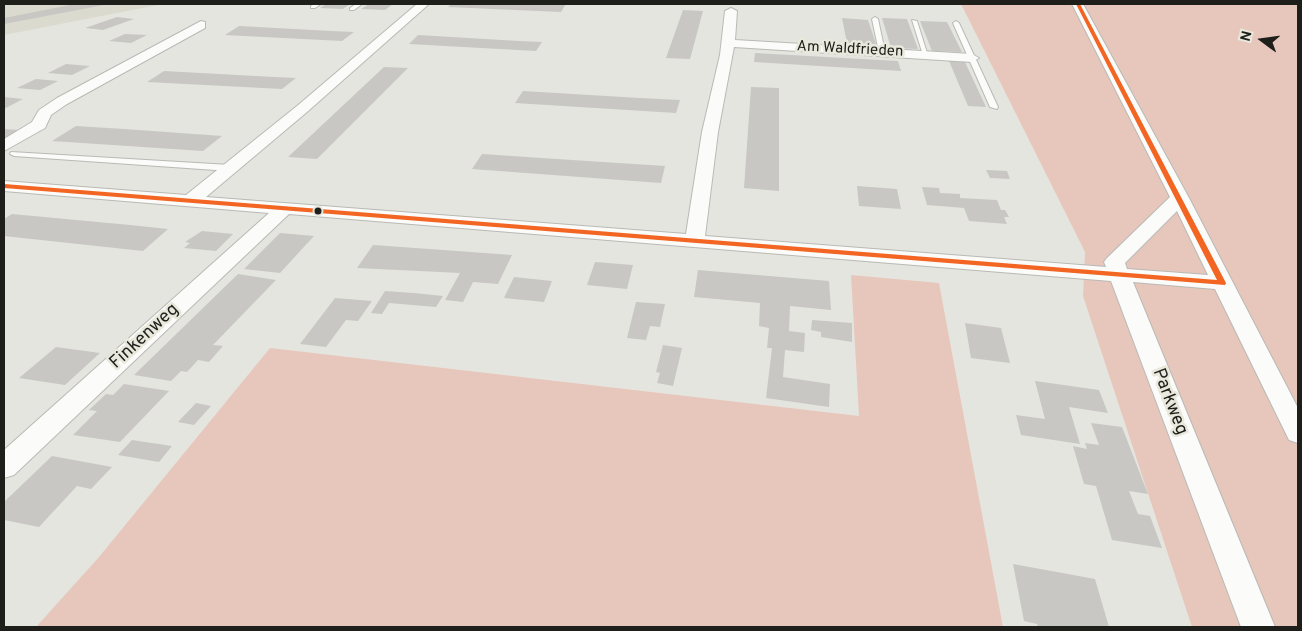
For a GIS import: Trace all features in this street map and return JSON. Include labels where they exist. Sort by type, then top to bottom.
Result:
[{"type":"street","points":[[191,200],[423,4]]},
{"type":"street","points":[[1078,4],[1180,198],[1298,433]]},
{"type":"street","points":[[695,240],[710,132],[728,43],[731,11]]},
{"type":"street","points":[[9,150],[39,125],[44,113],[62,101],[201,25]]},
{"type":"street","name":"Am Waldfrieden","points":[[728,43],[972,58]]},
{"type":"street","points":[[4,186],[1222,283]]},
{"type":"street","points":[[1119,274],[1114,262],[1180,198]]},
{"type":"street","name":"Finkenweg","points":[[4,468],[286,207]]},
{"type":"street","name":"Parkweg","points":[[1119,274],[1258,627]]},
{"type":"lane","points":[[352,9],[359,4]]},
{"type":"lane","points":[[875,19],[882,52]]},
{"type":"lane","points":[[914,21],[926,55]]},
{"type":"lane","points":[[956,23],[994,107]]},
{"type":"lane","points":[[9,150],[230,168]]},
{"type":"shaded area","points":[[4,4],[163,4],[4,35]]},
{"type":"shaded area","points":[[961,4],[1298,4],[1298,627],[1192,627],[1083,296],[1085,252]]},
{"type":"shaded area","points":[[851,275],[939,283],[1003,627],[36,627],[99,557],[270,348],[859,416]]},
{"type":"building","points":[[75,4],[104,5],[4,24],[4,18]]},
{"type":"building","points":[[326,4],[350,4],[343,9],[320,8]]},
{"type":"building","points":[[369,4],[393,4],[385,10],[361,9]]},
{"type":"building","points":[[451,4],[566,4],[561,12],[448,7]]},
{"type":"building","points":[[683,10],[703,11],[690,59],[666,58]]},
{"type":"building","points":[[117,17],[134,19],[103,30],[85,28]]},
{"type":"building","points":[[842,18],[868,20],[876,44],[847,43]]},
{"type":"building","points":[[882,18],[907,19],[918,49],[891,48]]},
{"type":"building","points":[[920,21],[947,22],[962,52],[932,51]]},
{"type":"building","points":[[239,26],[354,32],[342,41],[225,35]]},
{"type":"building","points":[[125,34],[147,35],[131,43],[109,41]]},
{"type":"building","points":[[418,35],[542,42],[536,51],[409,44]]},
{"type":"building","points":[[755,53],[898,61],[901,71],[754,62]]},
{"type":"building","points":[[949,61],[965,62],[986,107],[968,106]]},
{"type":"building","points":[[66,64],[90,66],[72,75],[48,73]]},
{"type":"building","points":[[384,67],[408,68],[317,159],[288,157]]},
{"type":"building","points":[[164,71],[296,78],[282,89],[147,82]]},
{"type":"building","points":[[36,79],[58,81],[40,90],[17,88]]},
{"type":"building","points":[[751,87],[779,88],[779,191],[744,188]]},
{"type":"building","points":[[523,91],[680,100],[676,113],[515,103]]},
{"type":"building","points":[[4,97],[23,99],[4,109]]},
{"type":"building","points":[[76,126],[222,136],[203,151],[52,141]]},
{"type":"building","points":[[4,129],[19,130],[4,139]]},
{"type":"building","points":[[482,154],[665,166],[661,183],[472,169]]},
{"type":"building","points":[[986,170],[1007,171],[1010,179],[990,178]]},
{"type":"building","points":[[857,186],[897,189],[901,209],[859,206]]},
{"type":"building","points":[[922,187],[939,188],[940,193],[960,194],[960,198],[997,200],[1001,210],[1005,210],[1009,217],[1004,217],[1007,224],[969,221],[964,208],[927,205]]},
{"type":"building","points":[[12,214],[168,229],[143,251],[4,236],[4,219]]},
{"type":"building","points":[[202,231],[233,234],[216,251],[184,248],[190,243],[185,242]]},
{"type":"building","points":[[280,233],[314,236],[280,273],[244,269]]},
{"type":"building","points":[[373,245],[512,255],[498,284],[473,282],[463,302],[445,300],[460,273],[357,268]]},
{"type":"building","points":[[595,262],[633,265],[627,289],[587,285]]},
{"type":"building","points":[[698,270],[829,281],[831,310],[790,306],[789,331],[805,333],[804,352],[785,350],[783,377],[830,384],[829,407],[766,398],[772,348],[767,348],[769,328],[759,326],[760,303],[694,297]]},
{"type":"building","points":[[238,274],[276,280],[213,345],[223,346],[209,362],[198,360],[187,372],[181,371],[171,381],[134,375]]},
{"type":"building","points":[[514,277],[552,281],[544,302],[504,298]]},
{"type":"building","points":[[385,291],[443,296],[436,307],[389,303],[382,314],[371,313]]},
{"type":"building","points":[[335,298],[372,301],[358,321],[346,320],[326,347],[300,344]]},
{"type":"building","points":[[636,302],[665,304],[660,327],[650,326],[646,340],[627,338]]},
{"type":"building","points":[[812,320],[852,323],[852,342],[821,337],[821,332],[811,330]]},
{"type":"building","points":[[965,323],[1001,328],[1010,363],[971,358]]},
{"type":"building","points":[[663,345],[682,348],[673,386],[657,383],[660,373],[656,372]]},
{"type":"building","points":[[56,347],[100,353],[65,385],[19,378]]},
{"type":"building","points":[[1035,381],[1099,390],[1108,413],[1069,407],[1080,444],[1021,435],[1016,415],[1045,419]]},
{"type":"building","points":[[124,384],[169,391],[120,442],[73,435],[97,411],[89,410],[106,394],[113,395]]},
{"type":"building","points":[[196,403],[211,406],[194,425],[178,422]]},
{"type":"building","points":[[1091,423],[1122,427],[1148,494],[1129,491],[1138,514],[1150,516],[1162,548],[1112,540],[1096,486],[1084,484],[1073,446],[1087,449],[1085,443],[1099,445]]},
{"type":"building","points":[[132,440],[172,446],[159,462],[118,455]]},
{"type":"building","points":[[52,456],[112,467],[91,489],[77,486],[39,527],[4,520],[4,502]]},
{"type":"building","points":[[1013,564],[1095,579],[1109,627],[1038,627],[1037,624],[1024,621]]},
{"type":"transit line","points":[[1078,4],[1222,283]]},
{"type":"transit line","points":[[4,186],[1222,283]]}]
